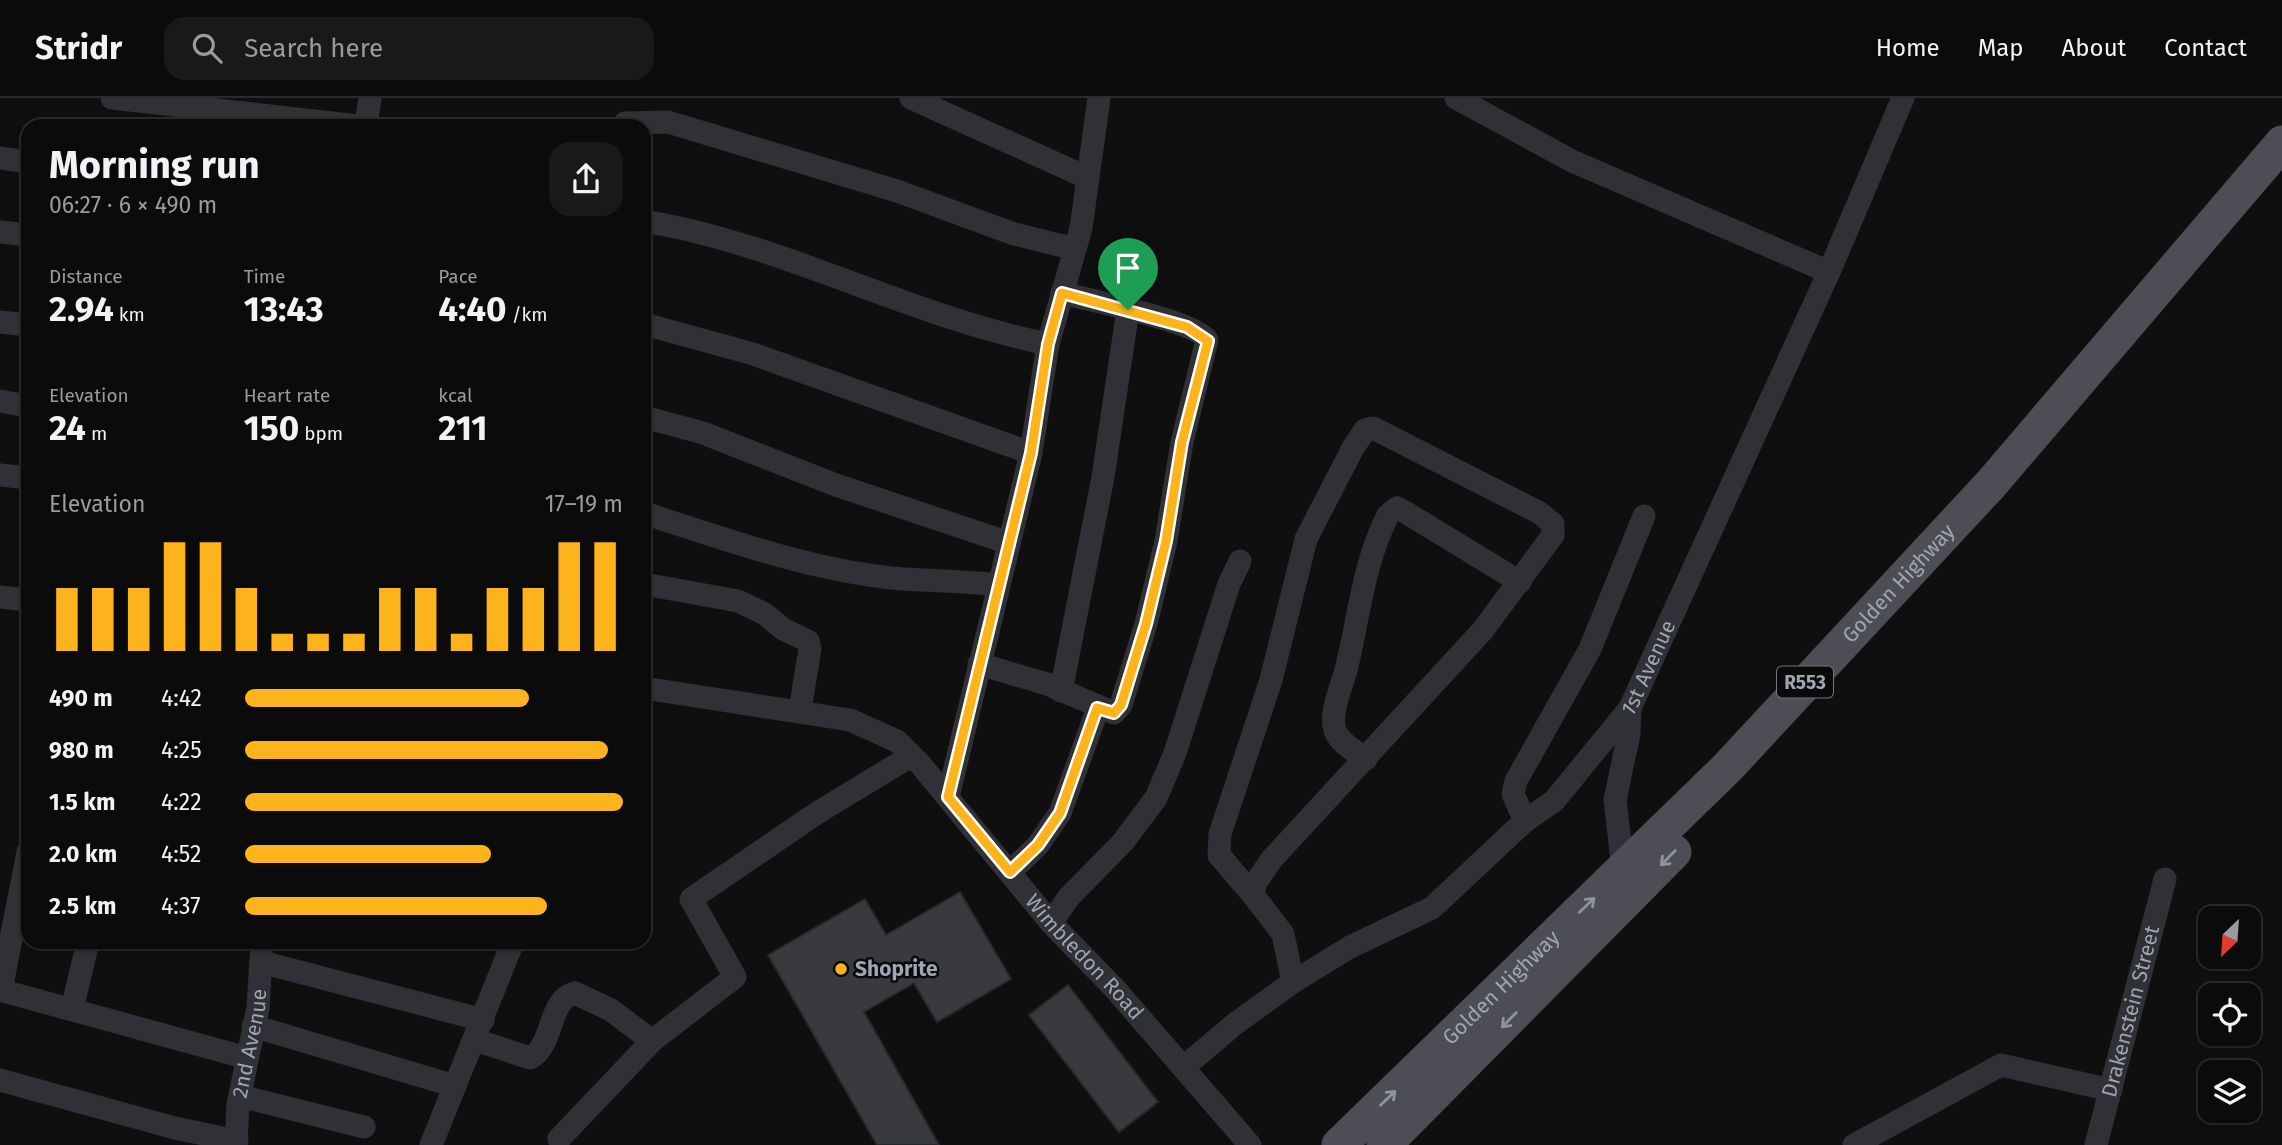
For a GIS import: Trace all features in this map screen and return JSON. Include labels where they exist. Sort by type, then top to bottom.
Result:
[{"type":"main road","name":"Golden Highway","points":[[1339,1145],[1727,768],[1991,484],[2282,143]]},
{"type":"main road","name":"Golden Highway","points":[[1384,1145],[1558,971],[1833,686],[2006,497],[2282,175]]},
{"type":"street","points":[[112,98],[296,119]]},
{"type":"street","points":[[367,119],[370,98]]},
{"type":"street","points":[[911,98],[1088,178]]},
{"type":"street","points":[[948,797],[1031,453],[1048,344],[1081,228],[1099,98]]},
{"type":"street","points":[[1456,98],[1573,161],[1829,272]]},
{"type":"street","name":"1st Avenue","points":[[1184,1067],[1236,1023],[1293,982],[1350,947],[1432,908],[1525,821],[1554,801],[1630,708],[1829,272],[1900,99]]},
{"type":"street","points":[[651,122],[668,122],[897,191],[1014,234],[1075,249]]},
{"type":"street","points":[[0,159],[21,161]]},
{"type":"street","points":[[651,222],[693,229],[768,251],[991,332],[1048,344]]},
{"type":"street","points":[[0,232],[21,234]]},
{"type":"street","points":[[979,664],[1061,691],[1114,713],[1121,705],[1146,624],[1166,541],[1182,442],[1208,341],[1187,327],[1062,293]]},
{"type":"street","points":[[1061,691],[1101,489],[1128,310]]},
{"type":"street","points":[[0,322],[21,324]]},
{"type":"street","points":[[651,326],[750,353],[1031,453]]},
{"type":"street","points":[[0,401],[21,405]]},
{"type":"street","points":[[651,419],[703,433],[836,485],[1009,543]]},
{"type":"street","points":[[1253,895],[1256,882],[1272,859],[1483,630],[1551,539],[1553,524],[1540,513],[1373,428],[1365,430],[1326,497],[1306,538],[1271,680],[1220,834],[1220,855],[1283,934],[1293,982]]},
{"type":"street","points":[[0,475],[21,477]]},
{"type":"street","points":[[1366,759],[1337,735],[1333,721],[1348,665],[1361,591],[1388,514],[1397,508],[1405,512],[1520,582]]},
{"type":"street","points":[[651,515],[714,536],[846,570],[892,578],[999,585]]},
{"type":"street","points":[[1525,821],[1513,794],[1516,781],[1590,649],[1644,516]]},
{"type":"street","points":[[1051,922],[1069,897],[1123,842],[1156,798],[1175,753],[1229,584],[1240,561]]},
{"type":"street","points":[[651,585],[738,601],[765,614],[783,629],[808,641],[810,649],[800,710]]},
{"type":"street","points":[[0,597],[21,599]]},
{"type":"street","name":"Wimbledon Road","points":[[651,689],[840,717],[897,741],[948,797],[1051,922],[1184,1067],[1250,1145]]},
{"type":"street","points":[[1010,872],[1038,845],[1060,813],[1097,708]]},
{"type":"street","points":[[1623,869],[1615,800],[1629,734],[1630,708]]},
{"type":"street","points":[[559,1139],[652,1041],[735,977],[691,899],[817,813],[911,756]]},
{"type":"street","name":"Drakenstein Street","points":[[2096,1145],[2165,879]]},
{"type":"street","points":[[21,886],[0,990],[247,1058]]},
{"type":"street","points":[[72,1009],[86,949]]},
{"type":"street","points":[[431,1145],[510,949]]},
{"type":"street","points":[[261,952],[479,1030],[530,1058],[541,1050],[563,1000],[575,993],[611,1010],[652,1041]]},
{"type":"street","name":"2nd Avenue","points":[[236,1143],[240,1096],[253,1026],[261,952]]},
{"type":"street","points":[[253,1026],[454,1086]]},
{"type":"street","points":[[1854,1145],[2001,1065],[2111,1090]]},
{"type":"street","points":[[0,1080],[236,1143]]},
{"type":"street","points":[[240,1096],[364,1127]]},
{"type":"building","points":[[960,892],[1011,979],[937,1022],[914,983],[864,1012],[939,1145],[877,1145],[768,955],[865,899],[886,935]]},
{"type":"building","points":[[1068,985],[1158,1102],[1119,1132],[1029,1015]]},
{"type":"place","name":"Shoprite","points":[[841,969]]},
{"type":"route","points":[[1062,293],[1128,310],[1187,327],[1205,336],[1208,341],[1182,442],[1166,541],[1146,624],[1121,705],[1114,713],[1097,708],[1060,813],[1038,845],[1010,872],[948,797],[1031,453],[1048,344],[1062,293]]}]
